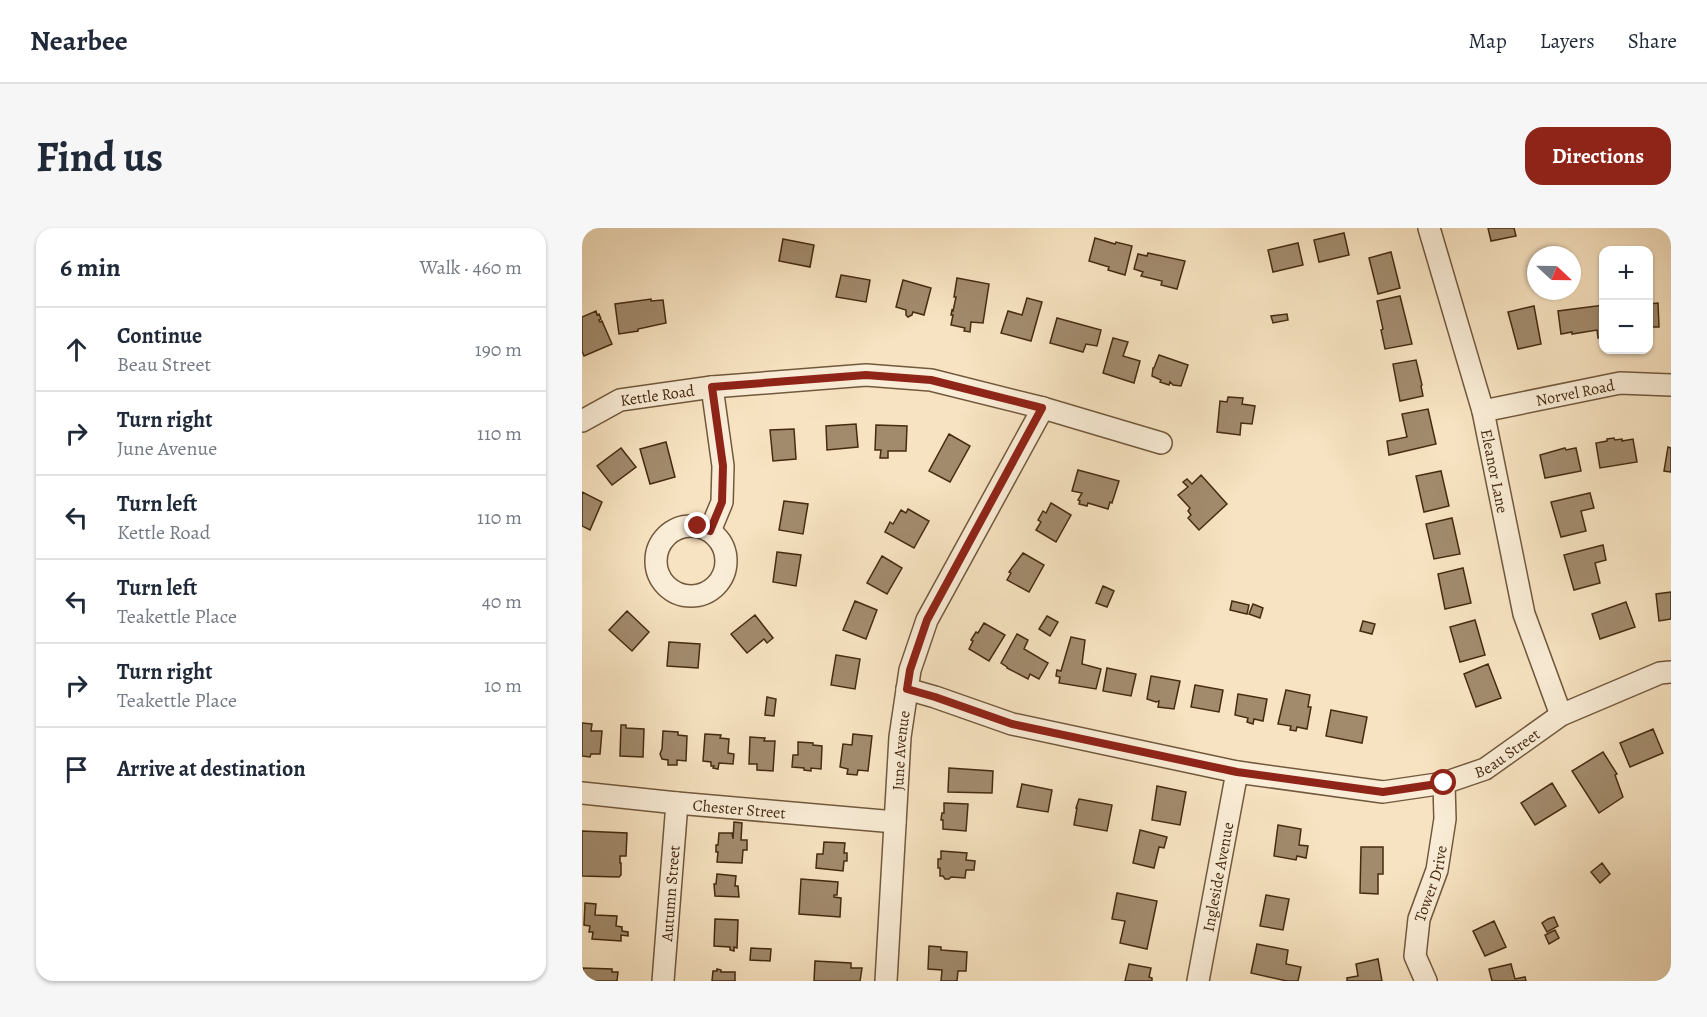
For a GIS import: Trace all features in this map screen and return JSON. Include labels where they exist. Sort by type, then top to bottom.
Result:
[{"type":"street","name":"Eleanor Lane","points":[[1429,228],[1482,411],[1524,614],[1561,715]]},
{"type":"street","name":"Kettle Road","points":[[582,421],[620,400],[712,387],[866,375],[931,380],[1042,408],[1161,443]]},
{"type":"street","name":"Norvel Road","points":[[1482,411],[1620,382],[1671,385]]},
{"type":"street","points":[[710,531],[722,502],[723,466],[712,387]]},
{"type":"street","name":"June Avenue","points":[[886,981],[900,737],[910,670],[927,620],[1042,408]]},
{"type":"street","name":"Beau Street","points":[[907,689],[1012,724],[1237,772],[1383,792],[1444,783],[1485,769],[1561,715],[1660,673],[1671,672]]},
{"type":"street","name":"Ingleside Avenue","points":[[1198,981],[1237,772]]},
{"type":"street","name":"Tower Drive","points":[[1426,981],[1415,956],[1419,919],[1437,870],[1444,819],[1444,783]]},
{"type":"street","name":"Chester Street","points":[[582,793],[895,822]]},
{"type":"street","name":"Autumn Street","points":[[663,981],[677,803]]},
{"type":"building","points":[[1488,228],[1514,228],[1516,236],[1491,241]]},
{"type":"building","points":[[1344,233],[1349,255],[1319,262],[1314,240]]},
{"type":"building","points":[[1095,238],[1132,246],[1125,275],[1089,261]]},
{"type":"building","points":[[783,239],[814,245],[810,267],[779,261]]},
{"type":"building","points":[[1298,243],[1303,265],[1273,272],[1268,250]]},
{"type":"building","points":[[1391,252],[1400,288],[1378,294],[1369,258]]},
{"type":"building","points":[[1148,253],[1185,261],[1177,289],[1161,285],[1162,281],[1141,276],[1143,272],[1134,269],[1138,254],[1147,256]]},
{"type":"building","points":[[841,275],[870,280],[866,302],[836,297]]},
{"type":"building","points":[[957,278],[989,284],[983,323],[971,322],[970,332],[964,331],[965,328],[951,325]]},
{"type":"building","points":[[903,280],[931,288],[924,315],[913,312],[908,317],[906,310],[896,307]]},
{"type":"building","points":[[1400,296],[1412,344],[1385,349],[1377,301]]},
{"type":"building","points":[[1027,298],[1042,302],[1031,341],[1001,333],[1008,311],[1022,315]]},
{"type":"building","points":[[651,299],[651,301],[663,300],[666,323],[619,334],[615,304]]},
{"type":"building","points":[[1658,303],[1659,327],[1653,327],[1653,304]]},
{"type":"building","points":[[1534,306],[1541,344],[1518,349],[1508,312]]},
{"type":"building","points":[[1599,306],[1599,338],[1597,330],[1561,334],[1558,311]]},
{"type":"building","points":[[596,311],[612,344],[584,356],[582,317]]},
{"type":"building","points":[[1287,314],[1288,320],[1273,323],[1271,316]]},
{"type":"building","points":[[1057,318],[1101,330],[1097,346],[1086,344],[1083,352],[1050,343]]},
{"type":"building","points":[[1113,338],[1128,342],[1123,356],[1140,361],[1134,383],[1103,373]]},
{"type":"building","points":[[1159,355],[1188,365],[1181,386],[1170,382],[1169,385],[1160,382],[1161,380],[1152,376]]},
{"type":"building","points":[[1416,360],[1423,396],[1400,401],[1393,364]]},
{"type":"building","points":[[1228,397],[1243,398],[1242,404],[1255,406],[1252,424],[1241,423],[1240,435],[1217,432],[1220,401],[1227,402]]},
{"type":"building","points":[[1428,409],[1436,444],[1389,455],[1387,441],[1407,437],[1402,414]]},
{"type":"building","points":[[856,424],[858,447],[827,450],[826,426]]},
{"type":"building","points":[[876,425],[907,426],[906,451],[888,451],[888,458],[880,458],[881,450],[875,450]]},
{"type":"building","points":[[794,429],[796,459],[773,461],[770,430]]},
{"type":"building","points":[[949,434],[970,446],[950,482],[929,471]]},
{"type":"building","points":[[1614,438],[1615,440],[1622,439],[1622,441],[1633,439],[1637,462],[1600,468],[1596,443]]},
{"type":"building","points":[[666,442],[675,477],[650,484],[640,449]]},
{"type":"building","points":[[1668,447],[1671,448],[1671,472],[1664,471]]},
{"type":"building","points":[[621,448],[636,467],[612,485],[597,466]]},
{"type":"building","points":[[1565,448],[1566,450],[1576,448],[1581,471],[1545,478],[1540,455]]},
{"type":"building","points":[[1078,470],[1119,481],[1108,509],[1088,503],[1087,506],[1079,504],[1078,500],[1082,493],[1072,491]]},
{"type":"building","points":[[1441,471],[1449,506],[1424,512],[1416,476]]},
{"type":"building","points":[[1201,475],[1227,504],[1199,530],[1188,518],[1191,515],[1188,511],[1190,508],[1178,495],[1188,487],[1183,482],[1187,479],[1192,484]]},
{"type":"building","points":[[582,492],[602,502],[590,530],[582,526]]},
{"type":"building","points":[[1590,493],[1594,508],[1581,511],[1586,531],[1561,537],[1551,502]]},
{"type":"building","points":[[784,501],[808,504],[803,534],[779,530]]},
{"type":"building","points":[[1051,503],[1071,515],[1056,542],[1036,530],[1041,522],[1038,520],[1043,511],[1046,513]]},
{"type":"building","points":[[908,509],[929,521],[914,548],[885,532],[890,522],[893,524],[901,510],[906,513]]},
{"type":"building","points":[[1452,518],[1460,554],[1434,559],[1426,524]]},
{"type":"building","points":[[1603,545],[1606,560],[1595,563],[1600,583],[1574,590],[1564,555]]},
{"type":"building","points":[[777,552],[801,555],[796,586],[773,582]]},
{"type":"building","points":[[1023,553],[1044,565],[1029,592],[1007,580],[1011,573],[1009,572]]},
{"type":"building","points":[[882,556],[902,568],[887,594],[867,583]]},
{"type":"building","points":[[1463,568],[1471,603],[1445,609],[1438,574]]},
{"type":"building","points":[[1103,586],[1114,591],[1107,607],[1096,603]]},
{"type":"building","points":[[1671,592],[1671,619],[1659,621],[1656,594]]},
{"type":"building","points":[[855,601],[877,610],[866,639],[843,630]]},
{"type":"building","points":[[1232,601],[1249,605],[1247,614],[1230,610]]},
{"type":"building","points":[[1626,602],[1635,627],[1600,639],[1592,614]]},
{"type":"building","points":[[1253,604],[1263,608],[1260,618],[1249,614]]},
{"type":"building","points":[[627,611],[649,632],[632,651],[609,630]]},
{"type":"building","points":[[755,615],[773,638],[767,643],[764,639],[747,653],[731,634]]},
{"type":"building","points":[[1047,616],[1058,622],[1050,636],[1039,629]]},
{"type":"building","points":[[1475,620],[1485,655],[1460,662],[1450,627]]},
{"type":"building","points":[[1363,621],[1375,624],[1372,634],[1360,631]]},
{"type":"building","points":[[984,623],[1005,635],[989,661],[969,649],[973,641],[971,640]]},
{"type":"building","points":[[1017,634],[1028,640],[1024,649],[1048,663],[1039,679],[1030,674],[1028,679],[1001,663]]},
{"type":"building","points":[[1071,637],[1085,640],[1082,664],[1101,669],[1096,689],[1059,683],[1060,677],[1056,676],[1057,670],[1061,671]]},
{"type":"building","points":[[669,642],[700,644],[698,668],[667,666]]},
{"type":"building","points":[[836,655],[860,659],[855,689],[831,685]]},
{"type":"building","points":[[1488,664],[1501,698],[1476,707],[1464,674]]},
{"type":"building","points":[[1107,668],[1136,674],[1131,696],[1103,691]]},
{"type":"building","points":[[1151,676],[1180,681],[1174,709],[1158,707],[1159,701],[1147,699]]},
{"type":"building","points":[[1195,685],[1223,690],[1219,712],[1191,707]]},
{"type":"building","points":[[1286,690],[1310,695],[1308,707],[1311,707],[1307,729],[1297,727],[1296,731],[1290,730],[1291,726],[1278,724]]},
{"type":"building","points":[[1238,694],[1267,699],[1263,721],[1254,719],[1253,724],[1247,722],[1248,718],[1235,715]]},
{"type":"building","points":[[767,697],[776,699],[774,716],[765,715]]},
{"type":"building","points":[[1331,710],[1367,717],[1362,743],[1326,736]]},
{"type":"building","points":[[582,723],[592,724],[591,731],[602,731],[600,754],[591,754],[590,757],[582,756]]},
{"type":"building","points":[[621,725],[626,725],[626,728],[644,729],[643,757],[620,756]]},
{"type":"building","points":[[1653,729],[1663,753],[1630,767],[1620,743]]},
{"type":"building","points":[[663,731],[678,732],[678,735],[687,736],[686,761],[677,760],[677,765],[668,765],[668,760],[662,759],[660,754]]},
{"type":"building","points":[[705,734],[721,735],[720,738],[729,739],[728,753],[734,754],[733,764],[719,763],[718,769],[711,766],[711,762],[703,761]]},
{"type":"building","points":[[853,734],[872,736],[868,771],[858,770],[857,775],[847,774],[848,769],[840,767],[843,744],[852,745]]},
{"type":"building","points":[[750,737],[775,741],[773,771],[757,770],[757,764],[749,764]]},
{"type":"building","points":[[798,742],[822,746],[821,769],[811,768],[811,771],[792,767],[793,755],[798,755]]},
{"type":"building","points":[[1603,752],[1617,774],[1615,775],[1623,797],[1599,813],[1572,771]]},
{"type":"building","points":[[949,768],[993,771],[992,793],[948,792]]},
{"type":"building","points":[[1552,783],[1566,806],[1535,825],[1521,803]]},
{"type":"building","points":[[1022,784],[1052,790],[1048,812],[1017,807]]},
{"type":"building","points":[[1157,786],[1186,792],[1180,825],[1152,820]]},
{"type":"building","points":[[1079,799],[1112,805],[1107,831],[1074,825]]},
{"type":"building","points":[[944,803],[968,804],[966,831],[943,829],[943,820],[941,820]]},
{"type":"building","points":[[734,822],[742,823],[741,840],[747,840],[747,850],[743,850],[742,863],[717,862],[716,845],[718,845],[719,833],[732,833],[733,839]]},
{"type":"building","points":[[1278,825],[1301,829],[1299,845],[1308,846],[1306,858],[1297,856],[1296,860],[1274,856]]},
{"type":"building","points":[[1140,830],[1167,837],[1164,848],[1159,847],[1154,868],[1133,863]]},
{"type":"building","points":[[582,831],[627,833],[626,856],[620,856],[621,875],[619,877],[582,876]]},
{"type":"building","points":[[824,842],[845,843],[844,853],[847,853],[847,861],[844,861],[843,871],[816,868],[817,854],[823,854]]},
{"type":"building","points":[[1361,847],[1383,847],[1383,874],[1378,874],[1378,894],[1360,893]]},
{"type":"building","points":[[941,851],[967,853],[966,860],[975,861],[974,870],[966,870],[965,878],[945,879],[940,876],[940,868],[938,868]]},
{"type":"building","points":[[1602,863],[1610,874],[1600,883],[1591,872]]},
{"type":"building","points":[[717,874],[736,876],[735,886],[738,886],[739,897],[715,896],[714,884],[716,884]]},
{"type":"building","points":[[801,879],[838,882],[837,895],[834,897],[841,898],[840,917],[799,914]]},
{"type":"building","points":[[1117,893],[1157,901],[1147,949],[1120,943],[1125,921],[1112,919]]},
{"type":"building","points":[[1266,895],[1289,899],[1283,930],[1260,926]]},
{"type":"building","points":[[585,903],[596,904],[595,915],[617,916],[616,926],[628,932],[628,936],[621,935],[621,941],[592,939],[593,932],[589,932],[590,926],[584,925]]},
{"type":"building","points":[[1554,917],[1558,926],[1547,932],[1542,923]]},
{"type":"building","points":[[715,919],[738,920],[737,948],[734,947],[734,951],[730,950],[730,947],[714,946]]},
{"type":"building","points":[[1494,921],[1506,947],[1485,956],[1473,931]]},
{"type":"building","points":[[1555,930],[1559,938],[1549,944],[1545,935]]},
{"type":"building","points":[[1257,944],[1288,950],[1286,964],[1301,967],[1298,981],[1287,981],[1251,973]]},
{"type":"building","points":[[929,946],[941,947],[941,950],[967,952],[966,971],[958,971],[957,981],[941,981],[942,970],[928,969]]},
{"type":"building","points":[[751,948],[771,949],[770,961],[750,960]]},
{"type":"building","points":[[1378,959],[1382,981],[1347,981],[1347,978],[1358,976],[1356,964]]},
{"type":"building","points":[[815,961],[851,963],[851,968],[862,968],[860,981],[814,981]]},
{"type":"building","points":[[1129,964],[1151,968],[1149,977],[1152,981],[1125,981]]},
{"type":"building","points":[[1511,964],[1515,979],[1525,977],[1526,981],[1492,981],[1489,969]]},
{"type":"building","points":[[583,968],[612,969],[612,972],[618,972],[617,981],[582,981]]},
{"type":"building","points":[[717,969],[721,972],[735,972],[735,981],[712,981],[713,971]]},
{"type":"route","points":[[698,526],[710,531],[722,502],[723,466],[712,387],[866,375],[931,380],[1042,408],[927,620],[910,670],[907,689],[1012,724],[1237,772],[1383,792],[1444,783]]}]
